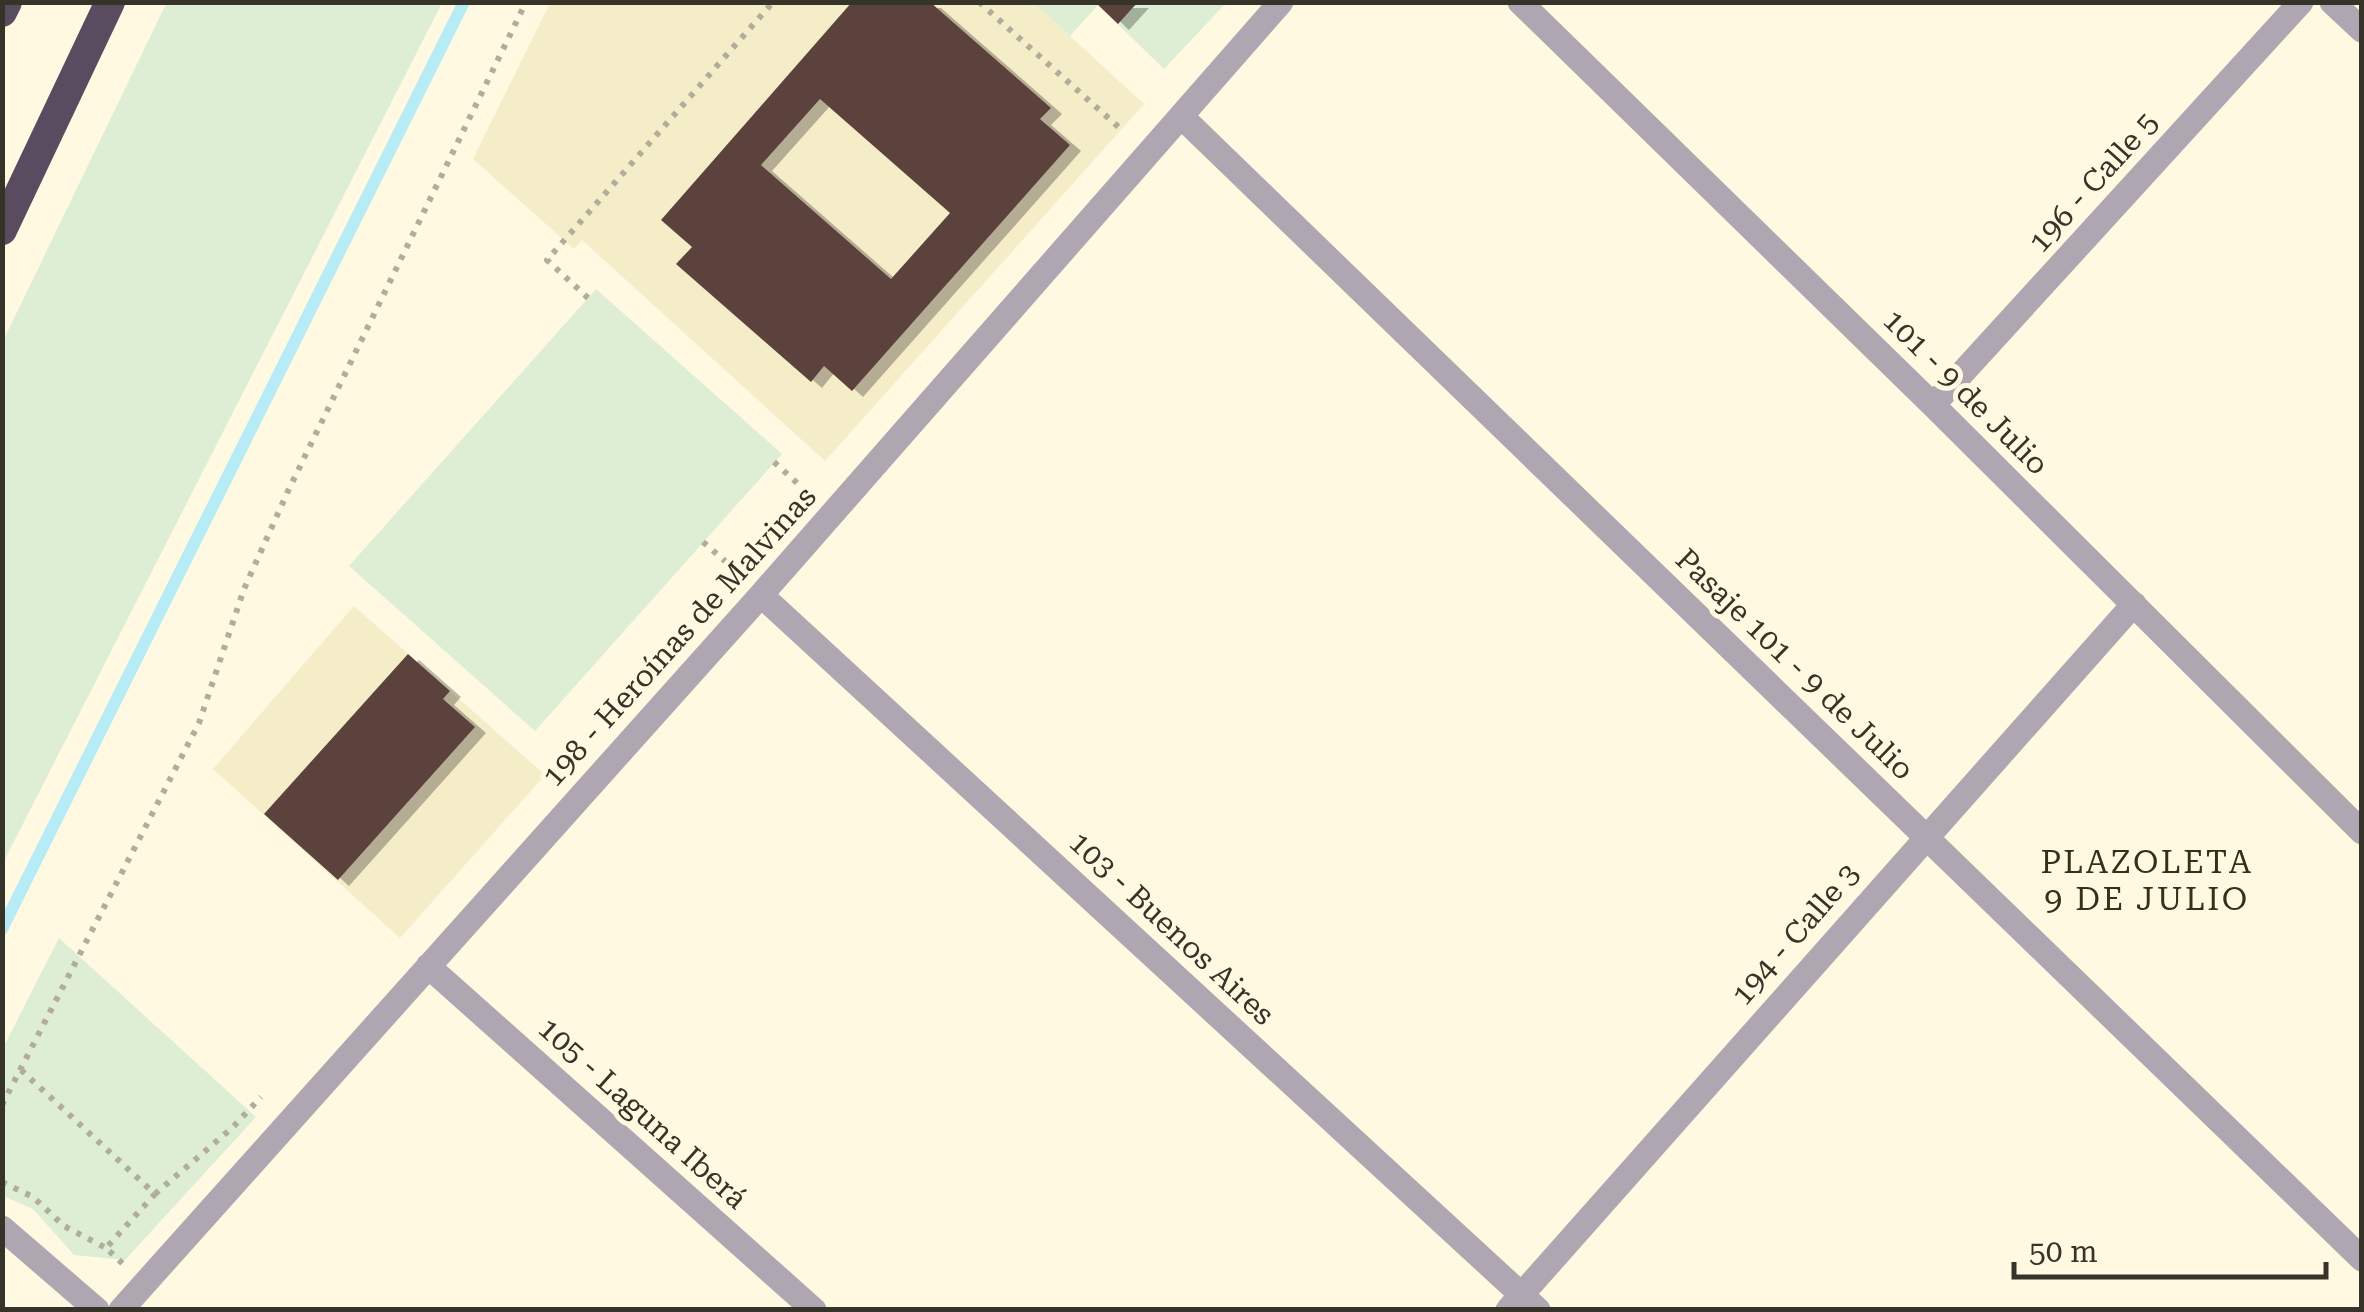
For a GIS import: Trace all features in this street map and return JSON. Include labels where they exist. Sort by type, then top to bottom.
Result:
[{"type":"highway","points":[[2,12],[7,2]]},
{"type":"highway","points":[[2,230],[110,2]]},
{"type":"street","name":"198 - Heroínas de Malvinas","points":[[121,1310],[761,595],[1281,2]]},
{"type":"street","name":"101 - 9 de Julio","points":[[1520,2],[1934,405],[2362,832]]},
{"type":"street","name":"196 - Calle 5","points":[[1934,405],[2301,2]]},
{"type":"street","points":[[2332,2],[2362,30]]},
{"type":"street","name":"Pasaje 101 - 9 de Julio","points":[[1182,117],[2362,1259]]},
{"type":"street","name":"103 - Buenos Aires","points":[[761,595],[1523,1304]]},
{"type":"street","name":"194 - Calle 3","points":[[1523,1304],[1926,835],[2134,604]]},
{"type":"street","name":"105 - Laguna Iberá","points":[[428,966],[814,1310]]},
{"type":"street","points":[[5,1230],[96,1310]]},
{"type":"path","points":[[2,1106],[199,723],[244,588],[526,2]]},
{"type":"path","points":[[588,298],[548,260],[773,2]]},
{"type":"path","points":[[980,2],[1129,136]]},
{"type":"path","points":[[774,462],[808,493]]},
{"type":"path","points":[[703,542],[737,572]]},
{"type":"path","points":[[21,1070],[154,1194],[106,1248]]},
{"type":"path","points":[[2,1182],[33,1197],[64,1226],[106,1248],[144,1284]]},
{"type":"shaded area","points":[[550,3],[1034,3],[1144,104],[825,461],[582,240],[574,249],[473,159]]},
{"type":"shaded area","points":[[354,606],[545,775],[400,938],[213,769]]},
{"type":"green space","points":[[167,2],[442,3],[3,863],[3,341]]},
{"type":"green space","points":[[1034,3],[1226,3],[1164,69],[1098,5],[1070,36]]},
{"type":"green space","points":[[596,289],[782,454],[535,731],[349,566]]},
{"type":"green space","points":[[59,938],[256,1117],[125,1260],[74,1255],[33,1209],[3,1196],[3,1048]]},
{"type":"building","points":[[852,2],[930,2],[1051,108],[1040,119],[1070,145],[852,391],[824,366],[811,382],[676,264],[692,247],[661,220]],"holes":[[[820,99],[950,213],[891,279],[761,165]]]},
{"type":"building","points":[[1095,2],[1138,2],[1118,24]]},
{"type":"building","points":[[408,654],[450,691],[443,699],[475,727],[338,880],[264,814]]},
{"type":"waterway","points":[[2,929],[464,2]]},
{"type":"district","name":"PLAZOLETA 9 DE JULIO","points":[[2147,880]]}]
